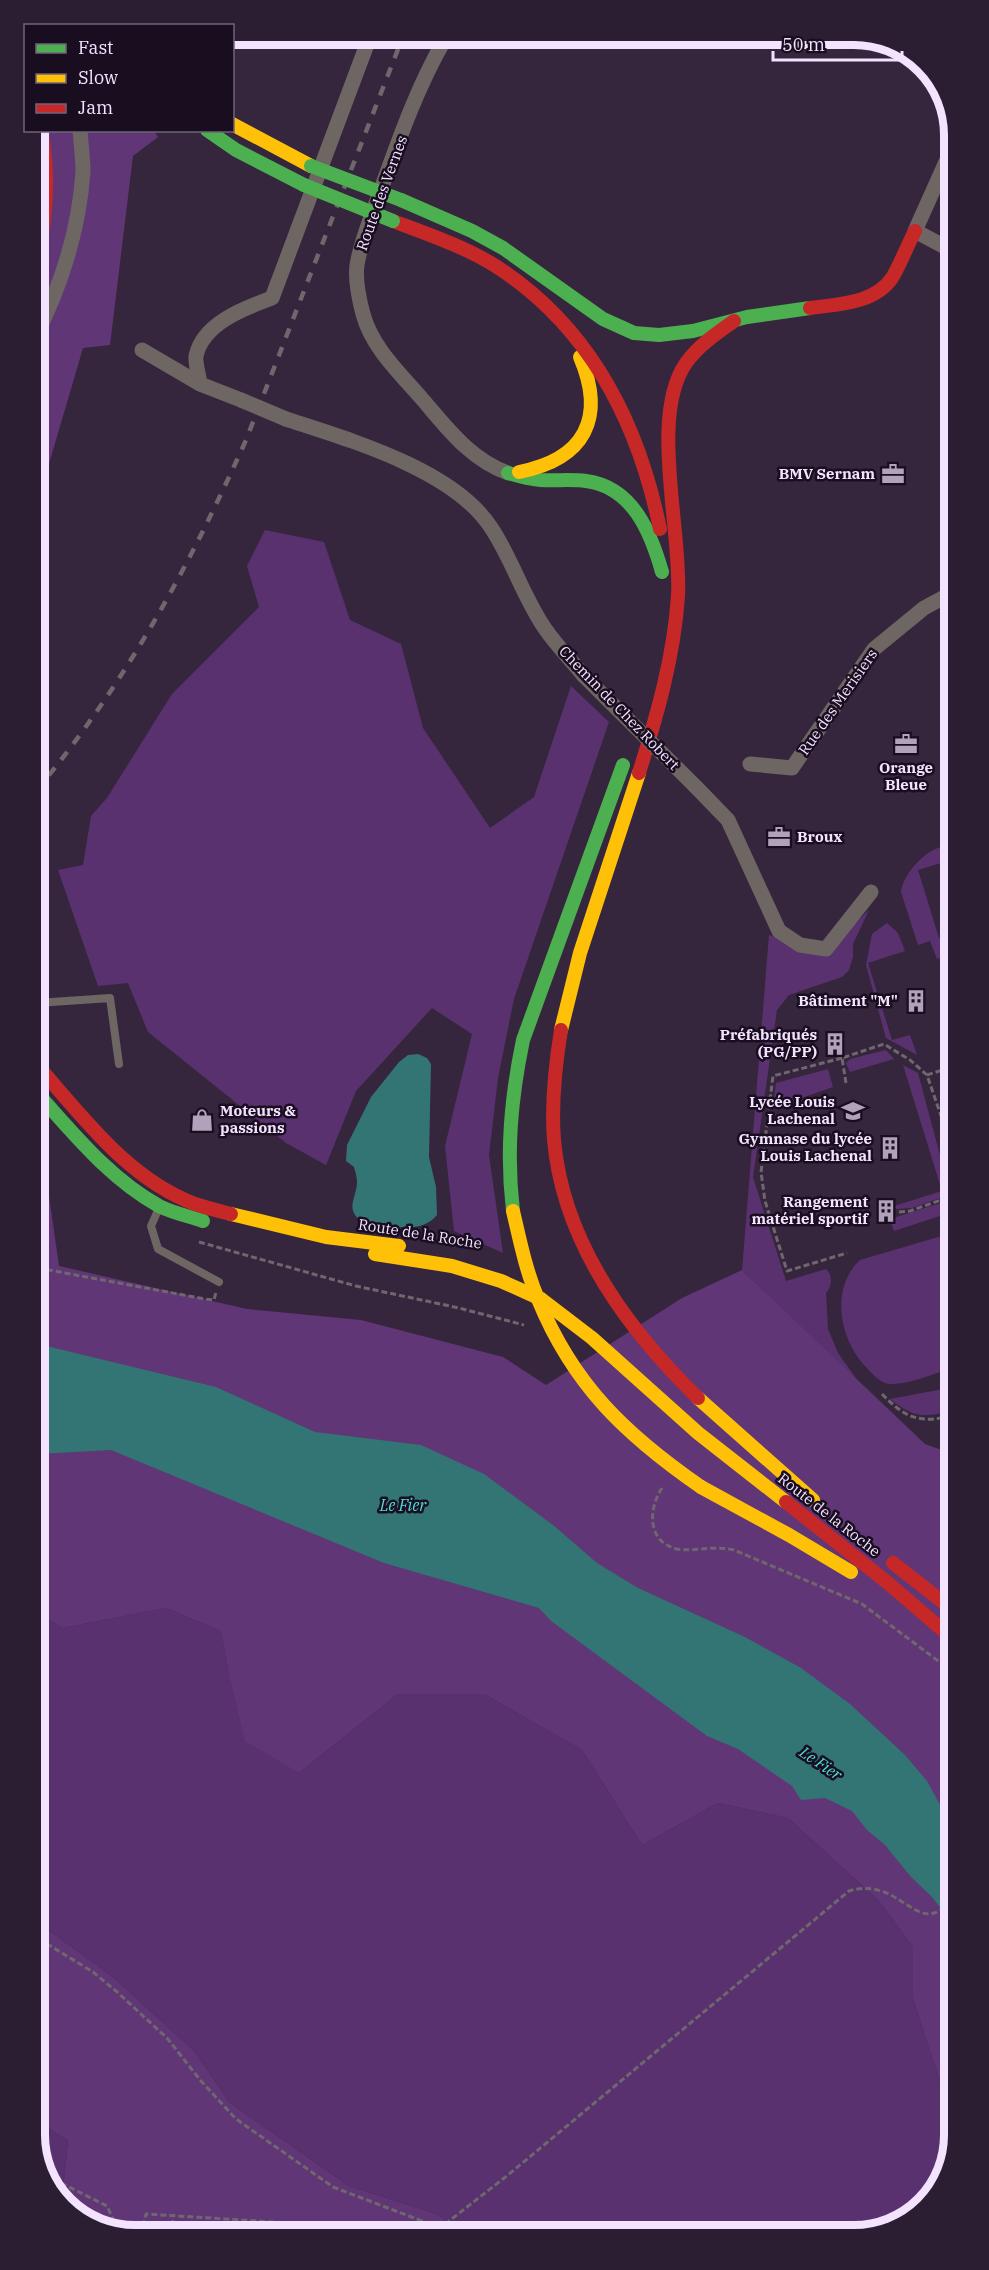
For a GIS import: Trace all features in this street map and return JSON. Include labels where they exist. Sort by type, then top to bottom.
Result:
[{"type":"main road","points":[[234,125],[311,166],[401,200],[472,231],[503,248],[603,319],[634,333],[674,335],[747,317],[858,302],[876,293],[891,279],[915,231]]},
{"type":"main road","points":[[210,132],[244,155],[304,185],[456,246],[495,267],[540,302],[574,336],[615,394],[640,448],[658,518],[662,590]]},
{"type":"main road","points":[[45,156],[47,195],[45,211]]},
{"type":"main road","points":[[537,273],[583,322]]},
{"type":"main road","points":[[678,552],[669,431],[672,392],[682,369],[692,356],[705,342],[734,321]]},
{"type":"main road","points":[[508,473],[532,470],[558,460],[574,446],[585,431],[592,397],[574,336]]},
{"type":"main road","points":[[653,438],[670,496],[678,552]]},
{"type":"main road","points":[[508,473],[539,480],[592,482],[615,490],[635,509],[642,521],[652,541],[662,572]]},
{"type":"main road","name":"Route de la Roche","points":[[613,1338],[690,1411],[818,1504],[693,1393],[620,1312],[595,1272],[575,1227],[560,1179],[553,1109],[555,1062],[572,980],[638,778],[663,691],[675,626],[678,552]]},
{"type":"main road","points":[[641,710],[523,1040],[513,1084],[507,1132],[509,1186],[521,1250],[536,1297],[547,1324],[575,1371],[609,1413],[633,1437],[671,1467],[702,1487],[847,1570],[944,1634]]},
{"type":"main road","name":"Route de la Roche","points":[[45,1075],[101,1138],[140,1174],[195,1204],[326,1237],[471,1257]]},
{"type":"main road","points":[[45,1102],[89,1150],[119,1178],[160,1206],[215,1224]]},
{"type":"main road","name":"Route de la Roche","points":[[271,1238],[452,1266],[501,1281],[541,1299],[592,1338],[698,1433],[888,1583],[944,1632]]},
{"type":"main road","points":[[514,1271],[563,1299]]},
{"type":"main road","points":[[879,1552],[944,1603]]},
{"type":"street","points":[[200,384],[196,357],[203,340],[212,330],[243,310],[272,298],[367,45]]},
{"type":"street","name":"Route des Vernes","points":[[441,45],[432,60],[387,173],[361,245],[357,267],[358,290],[363,316],[372,337],[386,357],[477,458],[493,468],[508,473]]},
{"type":"street","points":[[45,315],[58,286],[73,238],[83,170],[80,132]]},
{"type":"street","points":[[944,166],[915,231],[944,246]]},
{"type":"street","name":"Chemin de Chez Robert","points":[[142,350],[200,384],[286,418],[390,454],[439,482],[474,507],[492,529],[546,630],[584,676],[728,820],[779,931],[800,945],[826,949],[871,892]]},
{"type":"street","name":"Rue des Merisiers","points":[[750,764],[792,768],[874,648],[924,608],[944,597]]},
{"type":"lane","points":[[45,1002],[110,998],[119,1064]]},
{"type":"lane","points":[[168,1191],[151,1226],[158,1250],[219,1281]]},
{"type":"path","points":[[847,1253],[787,1271],[765,1201],[761,1172],[773,1076],[842,1058],[884,1044],[910,1060],[927,1075],[944,1125]]},
{"type":"path","points":[[842,1058],[846,1083]]},
{"type":"path","points":[[927,1075],[944,1070]]},
{"type":"path","points":[[900,1212],[944,1199]]},
{"type":"path","points":[[197,1241],[356,1286],[459,1308],[534,1328]]},
{"type":"path","points":[[45,1269],[214,1300],[219,1281]]},
{"type":"path","points":[[882,1394],[908,1417],[938,1420],[944,1418]]},
{"type":"path","points":[[666,1482],[654,1499],[651,1515],[652,1526],[666,1544],[677,1549],[719,1547],[734,1550],[862,1604],[944,1665]]},
{"type":"path","points":[[446,2225],[849,1891],[877,1888],[918,1911],[933,1914],[944,1907]]},
{"type":"path","points":[[45,1943],[93,1972],[167,2038],[201,2081],[236,2119],[333,2187],[422,2221],[427,2225]]},
{"type":"path","points":[[57,2180],[107,2206],[115,2222]]},
{"type":"path","points":[[143,2225],[146,2214],[319,2225]]},
{"type":"path","points":[[172,2225],[173,2215]]},
{"type":"shaded area","points":[[45,132],[155,132],[158,137],[133,156],[110,345],[83,348],[45,477]]},
{"type":"shaded area","points":[[265,530],[324,542],[350,620],[401,644],[423,728],[490,828],[534,797],[571,686],[609,722],[514,999],[498,1078],[489,1155],[503,1253],[454,1231],[445,1146],[472,1034],[432,1008],[356,1091],[326,1165],[286,1143],[148,1032],[128,983],[98,986],[58,870],[83,865],[91,816],[107,798],[172,694],[259,607],[247,566]]},
{"type":"shaded area","points":[[944,848],[944,862],[918,870],[939,938],[944,937],[944,957],[937,959],[930,941],[918,945],[901,892],[910,871],[934,849]]},
{"type":"shaded area","points":[[869,910],[853,944],[853,957],[849,970],[842,977],[789,995],[777,1010],[753,1177],[786,1281],[826,1269],[830,1274],[830,1284],[826,1293],[828,1329],[838,1353],[858,1381],[742,1270],[769,935],[825,952]]},
{"type":"shaded area","points":[[887,923],[898,933],[905,951],[868,963],[892,1040],[910,1035],[917,1055],[886,1038],[866,965],[872,934]]},
{"type":"shaded area","points":[[886,1050],[894,1059],[850,1072],[846,1063],[850,1059]]},
{"type":"shaded area","points":[[903,1065],[918,1073],[944,1170],[944,1197],[912,1208],[896,1209],[894,1206],[942,1191]]},
{"type":"shaded area","points":[[828,1069],[833,1087],[773,1108],[776,1083]]},
{"type":"shaded area","points":[[45,1167],[59,1266],[247,1309],[361,1320],[503,1357],[546,1385],[682,1298],[742,1270],[925,1444],[944,1451],[944,2094],[913,1999],[913,1947],[879,1901],[788,1818],[718,1803],[642,1845],[582,1750],[484,1694],[398,1694],[299,1773],[245,1741],[221,1631],[166,1608],[63,1628],[45,1618]]},
{"type":"shaded area","points":[[944,1202],[944,1215],[894,1231],[890,1219]]},
{"type":"shaded area","points":[[944,1235],[944,1371],[909,1382],[885,1383],[878,1379],[858,1357],[845,1330],[841,1300],[850,1272],[860,1260]]},
{"type":"shaded area","points":[[944,1388],[944,1412],[920,1415],[906,1410],[890,1399]]},
{"type":"shaded area","points":[[166,1608],[221,1631],[229,1674],[299,1773],[398,1694],[484,1694],[582,1750],[642,1845],[718,1803],[788,1818],[879,1901],[913,1947],[913,1999],[944,2094],[943,2147],[937,2170],[929,2185],[918,2199],[899,2213],[872,2223],[854,2225],[454,2225],[436,2214],[349,2186],[230,2103],[194,2051],[114,1978],[45,1927],[45,1618],[63,1628]]},
{"type":"shaded area","points":[[45,1927],[114,1978],[194,2051],[230,2103],[349,2186],[436,2214],[454,2225],[129,2225],[117,2223],[90,2213],[71,2199],[63,2189],[68,2141],[45,2125]]},
{"type":"shaded area","points":[[45,2125],[68,2141],[63,2189],[50,2164]]},
{"type":"water","points":[[418,1054],[427,1058],[431,1064],[429,1157],[436,1187],[437,1215],[430,1222],[411,1227],[360,1220],[352,1207],[357,1180],[354,1167],[346,1161],[347,1145],[371,1097],[399,1062],[408,1055]]},
{"type":"water","name":"Le Fier","points":[[45,1346],[216,1387],[315,1432],[421,1445],[484,1474],[553,1525],[597,1563],[638,1588],[745,1637],[801,1668],[850,1704],[905,1755],[927,1781],[944,1812],[944,1913],[852,1811],[825,1798],[801,1800],[792,1786],[738,1749],[707,1736],[551,1621],[539,1608],[384,1563],[111,1450],[45,1454]]},
{"type":"railway","points":[[45,780],[69,750],[127,666],[202,533],[246,440],[400,45]]},
{"type":"traffic: fast","points":[[210,132],[236,150],[304,185]]},
{"type":"traffic: fast","points":[[311,166],[401,200]]},
{"type":"traffic: fast","points":[[304,185],[393,221]]},
{"type":"traffic: fast","points":[[401,200],[472,231],[503,248],[603,319],[634,333],[659,335],[693,331],[747,317],[810,308]]},
{"type":"traffic: fast","points":[[508,473],[540,480],[586,481],[616,492],[638,514],[652,542],[662,572]]},
{"type":"traffic: fast","points":[[513,1211],[510,1168],[511,1125],[515,1083],[523,1040],[623,765]]},
{"type":"traffic: fast","points":[[45,1102],[79,1140],[124,1183],[159,1206],[203,1221]]},
{"type":"traffic: slow","points":[[234,125],[311,166]]},
{"type":"traffic: slow","points":[[519,472],[542,466],[560,457],[574,446],[584,433],[590,417],[591,399],[588,379],[580,357]]},
{"type":"traffic: slow","points":[[561,1030],[580,953],[639,773]]},
{"type":"traffic: slow","points":[[513,1211],[534,1288],[552,1330],[585,1383],[605,1406],[649,1448],[701,1487]]},
{"type":"traffic: slow","points":[[231,1214],[326,1237],[399,1246]]},
{"type":"traffic: slow","points":[[375,1254],[452,1266],[501,1281],[541,1299],[592,1338],[698,1433],[786,1502]]},
{"type":"traffic: slow","points":[[698,1398],[813,1500]]},
{"type":"traffic: slow","points":[[701,1487],[851,1572]]},
{"type":"traffic: jam","points":[[45,156],[45,215]]},
{"type":"traffic: jam","points":[[393,221],[457,246],[494,265],[528,289],[557,317],[583,347],[605,379],[623,414],[638,451],[660,529]]},
{"type":"traffic: jam","points":[[810,308],[844,304],[876,293],[892,278],[915,231]]},
{"type":"traffic: jam","points":[[639,773],[664,686],[676,619],[678,570],[668,443],[675,386],[691,357],[708,340],[734,321]]},
{"type":"traffic: jam","points":[[561,1030],[554,1085],[553,1126],[560,1178],[570,1214],[585,1248],[624,1313],[647,1343],[698,1398]]},
{"type":"traffic: jam","points":[[45,1074],[108,1145],[149,1179],[195,1204],[231,1214]]},
{"type":"traffic: jam","points":[[786,1502],[888,1583],[944,1631]]},
{"type":"traffic: jam","points":[[893,1563],[944,1603]]},
{"type":"place","name":"BMV Sernam","points":[[893,474]]},
{"type":"place","name":"Orange Bleue","points":[[906,744]]},
{"type":"place","name":"Broux","points":[[779,837]]},
{"type":"place","name":"Bâtiment \"M\"","points":[[916,1001]]},
{"type":"place","name":"Préfabriqués (PG/PP)","points":[[835,1044]]},
{"type":"place","name":"Lycée Louis Lachenal","points":[[853,1111]]},
{"type":"place","name":"Moteurs & passions","points":[[202,1120]]},
{"type":"place","name":"Gymnase du lycée Louis Lachenal","points":[[890,1148]]},
{"type":"place","name":"Rangement matériel sportif","points":[[886,1211]]}]
